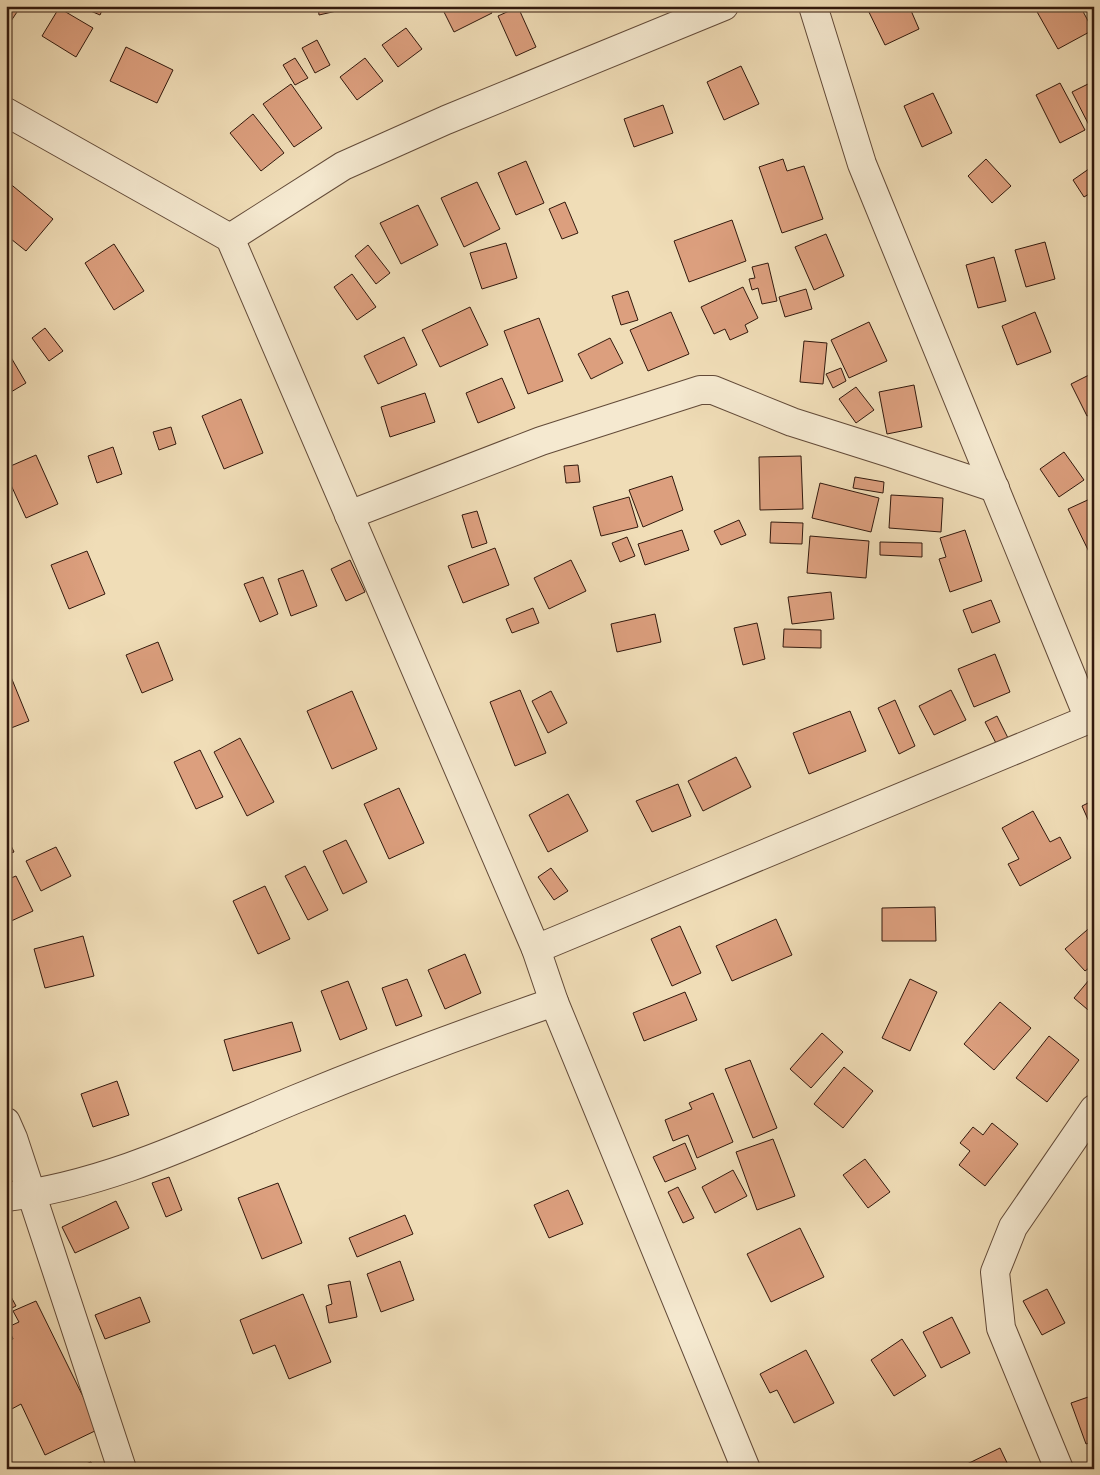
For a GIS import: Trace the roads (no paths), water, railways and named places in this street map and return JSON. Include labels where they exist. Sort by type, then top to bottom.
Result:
[{"type":"street","points":[[230,238],[343,166],[446,120],[724,6]]},
{"type":"street","points":[[536,949],[1091,718],[862,164],[813,6]]},
{"type":"street","points":[[6,112],[230,238],[536,949],[554,1002],[746,1469]]},
{"type":"street","points":[[349,515],[541,441],[700,390],[713,390],[792,422],[995,488]]},
{"type":"street","points":[[18,1195],[85,1182],[148,1160],[338,1081],[461,1034],[554,1002]]},
{"type":"street","points":[[1059,1469],[1001,1328],[995,1272],[1013,1226],[1094,1109]]},
{"type":"street","points":[[6,1122],[13,1138],[18,1195],[122,1469]]}]
